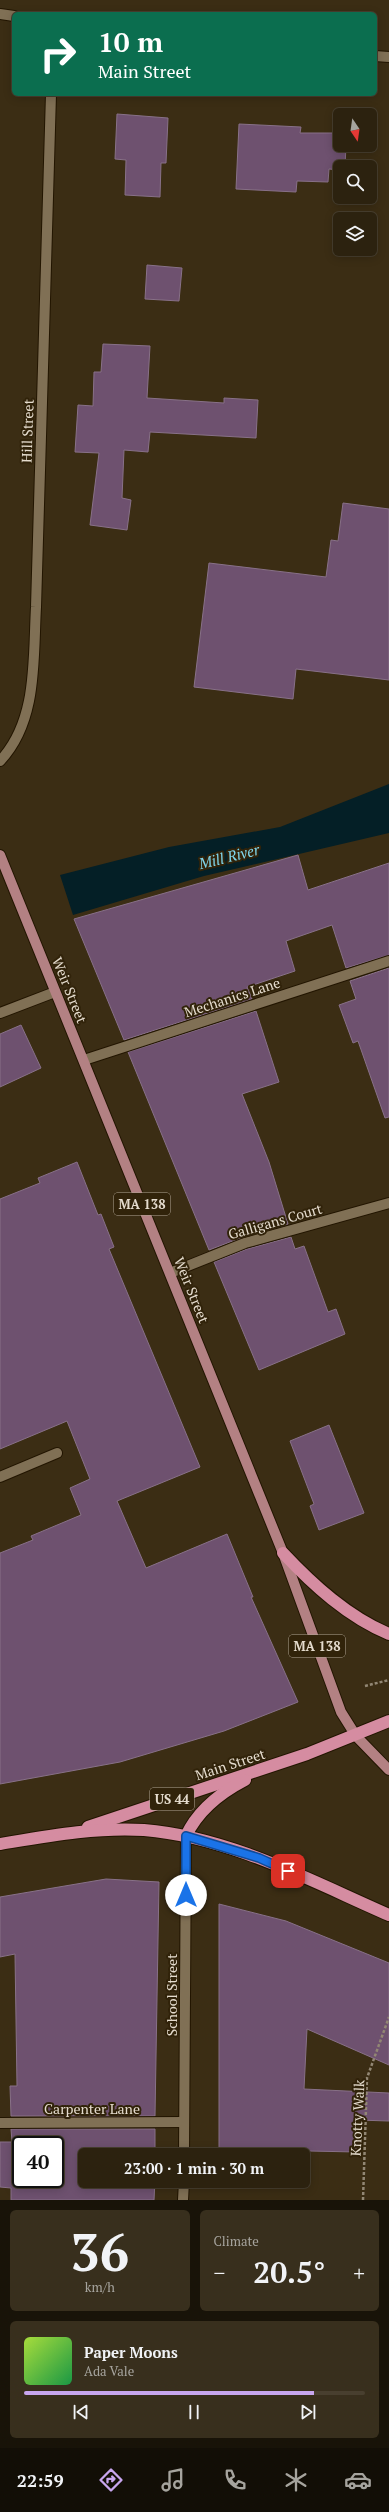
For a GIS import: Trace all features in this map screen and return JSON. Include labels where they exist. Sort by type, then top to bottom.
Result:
[{"type":"highway","name":"MA 138","points":[[283,1553],[330,1597],[366,1622],[389,1634]]},
{"type":"highway","name":"US 44","points":[[356,1736],[389,1722]]},
{"type":"highway","name":"Main Street","points":[[68,1833],[277,1764],[356,1736]]},
{"type":"highway","points":[[186,1836],[192,1823],[215,1799],[236,1785],[277,1764]]},
{"type":"highway","name":"Main Street","points":[[0,1844],[68,1833],[124,1830],[186,1836],[259,1858],[389,1915]]},
{"type":"main road","name":"Weir Street","points":[[0,855],[283,1553],[341,1712],[356,1736]]},
{"type":"main road","name":"MA 138","points":[[356,1736],[389,1770]]},
{"type":"street","points":[[0,14],[12,16]]},
{"type":"street","points":[[377,56],[389,57]]},
{"type":"street","name":"Hill Street","points":[[0,761],[13,747],[22,727],[29,704],[31,680],[36,599],[51,96]]},
{"type":"street","name":"Mechanics Lane","points":[[84,1060],[389,960]]},
{"type":"street","points":[[0,1013],[56,992]]},
{"type":"street","name":"Galligans Court","points":[[170,1273],[245,1243],[389,1203]]},
{"type":"street","points":[[0,1477],[58,1453]]},
{"type":"street","name":"School Street","points":[[184,2148],[186,1836]]},
{"type":"street","name":"Carpenter Lane","points":[[0,2123],[184,2122]]},
{"type":"street","points":[[183,2200],[184,2188]]},
{"type":"path","points":[[365,1686],[389,1680]]},
{"type":"path","name":"Knotty Walk","points":[[363,2200],[367,2078],[389,2017]]},
{"type":"water","name":"Mill River","points":[[389,784],[389,833],[204,876],[73,915],[60,875],[169,847],[280,827]]},
{"type":"building","points":[[117,114],[168,118],[166,163],[161,163],[160,197],[125,195],[126,160],[115,159]]},
{"type":"building","points":[[239,124],[301,127],[300,133],[333,133],[333,152],[346,152],[345,160],[333,160],[333,169],[329,169],[328,182],[297,181],[296,192],[236,189]]},
{"type":"building","points":[[147,265],[182,268],[179,301],[145,299]]},
{"type":"building","points":[[103,344],[150,346],[147,398],[224,403],[224,398],[258,400],[256,438],[150,432],[148,452],[124,450],[122,498],[131,500],[127,530],[90,525],[99,453],[75,452],[78,405],[93,406],[94,372],[101,372]]},
{"type":"building","points":[[343,503],[389,509],[389,680],[296,669],[293,699],[194,687],[209,563],[326,577],[331,540],[338,541]]},
{"type":"building","points":[[298,855],[308,890],[389,863],[389,955],[346,968],[332,925],[286,941],[295,971],[247,987],[252,999],[124,1040],[74,919]]},
{"type":"building","points":[[389,968],[389,1117],[385,1118],[358,1041],[353,1043],[339,1005],[356,999],[350,981]]},
{"type":"building","points":[[256,1011],[279,1082],[242,1094],[269,1162],[288,1224],[243,1237],[209,1250],[128,1052]]},
{"type":"building","points":[[21,1025],[41,1068],[0,1087],[0,1034]]},
{"type":"building","points":[[77,1162],[98,1215],[101,1214],[114,1247],[109,1249],[200,1467],[117,1501],[146,1568],[227,1534],[253,1597],[251,1597],[298,1702],[224,1731],[120,1762],[0,1784],[0,1553],[33,1540],[31,1536],[81,1515],[70,1488],[90,1479],[67,1421],[0,1449],[0,1199],[40,1183],[38,1178]]},
{"type":"building","points":[[291,1237],[295,1249],[304,1246],[328,1312],[336,1309],[345,1334],[259,1370],[214,1262],[247,1249]]},
{"type":"building","points":[[329,1425],[364,1513],[319,1530],[310,1506],[314,1504],[290,1441]]},
{"type":"building","points":[[106,1879],[159,1882],[155,2116],[11,2116],[10,2086],[17,2086],[15,1954],[0,1957],[0,1897]]},
{"type":"building","points":[[219,1904],[286,1921],[389,1963],[389,2065],[307,2029],[304,2089],[389,2093],[389,2121],[357,2120],[356,2152],[310,2151],[310,2148],[219,2148]]},
{"type":"building","points":[[11,2129],[155,2129],[155,2148],[78,2148],[78,2188],[155,2188],[154,2200],[11,2200],[11,2188],[0,2187],[0,2142],[12,2142]]},
{"type":"route","points":[[186,1895],[186,1836],[259,1858],[288,1871]]}]
